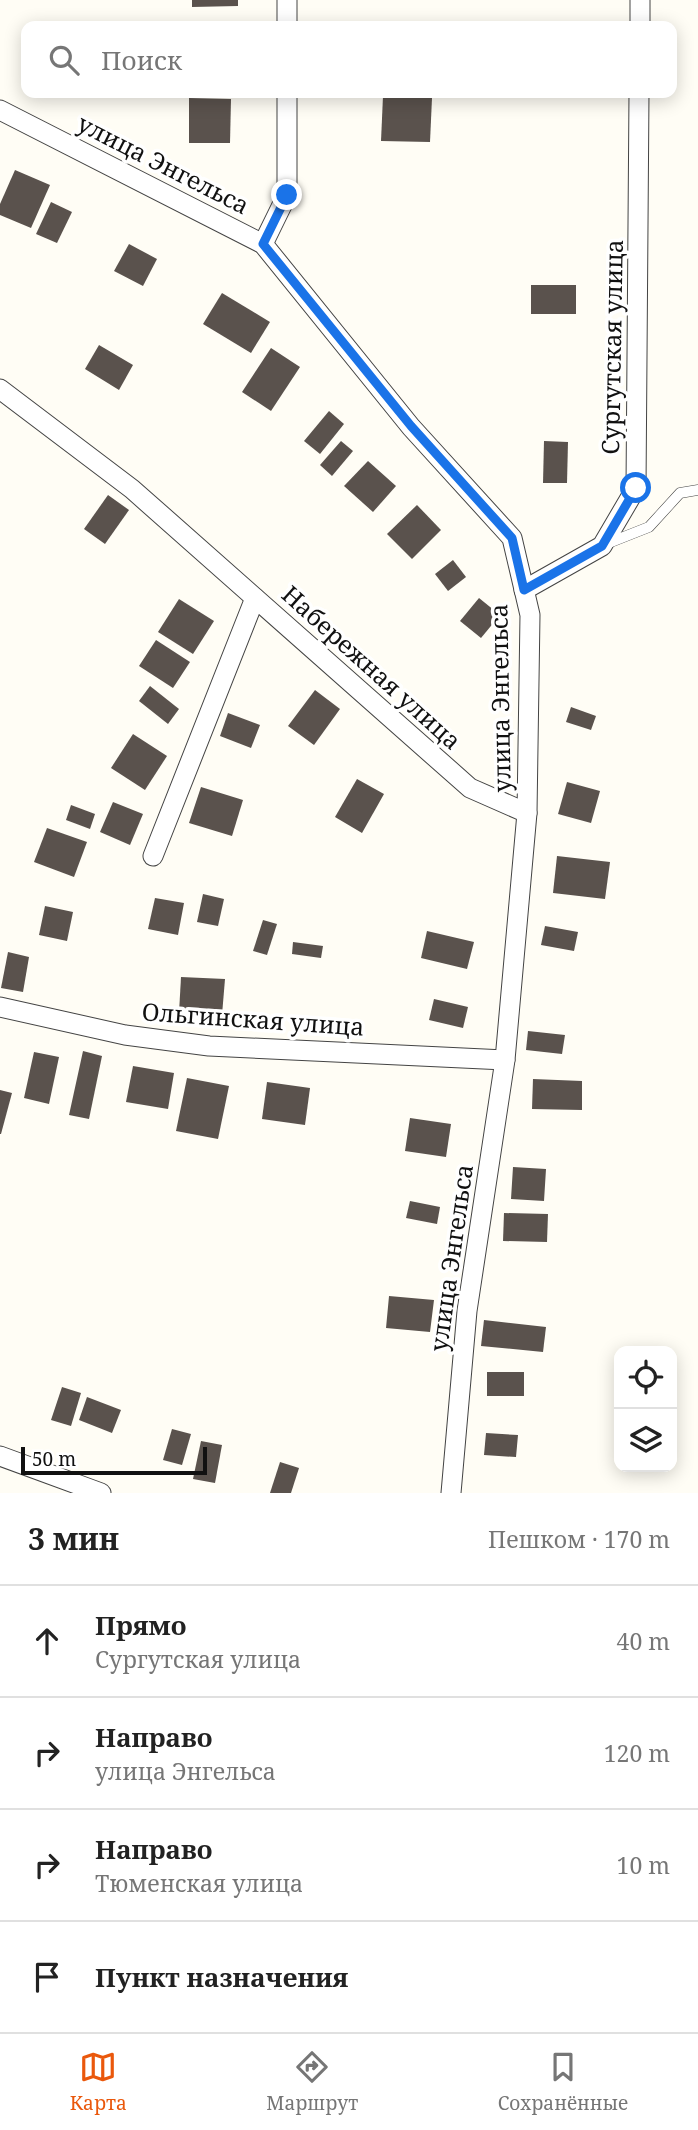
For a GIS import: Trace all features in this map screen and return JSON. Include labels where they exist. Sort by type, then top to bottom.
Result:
[{"type":"street","points":[[287,0],[287,21]]},
{"type":"street","points":[[640,0],[640,21]]},
{"type":"street","points":[[263,244],[287,195],[287,98]]},
{"type":"street","name":"Сургутская улица","points":[[602,546],[636,488],[639,98]]},
{"type":"street","name":"улица Энгельса","points":[[0,110],[263,244],[411,426],[512,538],[530,615],[527,813],[505,1060],[467,1311],[451,1493]]},
{"type":"street","name":"Набережная улица","points":[[0,389],[132,489],[470,788],[527,813]]},
{"type":"street","points":[[524,590],[602,546]]},
{"type":"street","name":"Набережная улица","points":[[153,856],[255,598]]},
{"type":"street","name":"Ольгинская улица","points":[[0,1007],[125,1035],[209,1046],[505,1060]]},
{"type":"street","points":[[0,1456],[102,1493]]},
{"type":"lane","points":[[602,546],[649,527],[680,493],[698,490]]},
{"type":"building","points":[[192,0],[238,0],[238,6],[192,7]]},
{"type":"building","points":[[189,98],[231,99],[230,143],[189,143]]},
{"type":"building","points":[[383,98],[432,98],[430,142],[381,141]]},
{"type":"building","points":[[15,170],[50,185],[31,228],[0,215],[0,204]]},
{"type":"building","points":[[51,202],[72,212],[57,243],[36,234]]},
{"type":"building","points":[[129,244],[157,259],[143,286],[114,271]]},
{"type":"building","points":[[531,285],[576,285],[576,314],[531,314]]},
{"type":"building","points":[[222,293],[270,322],[251,353],[203,324]]},
{"type":"building","points":[[99,345],[133,365],[119,390],[85,369]]},
{"type":"building","points":[[271,348],[300,367],[271,411],[242,392]]},
{"type":"building","points":[[329,411],[344,424],[320,454],[304,441]]},
{"type":"building","points":[[341,441],[353,451],[332,476],[320,465]]},
{"type":"building","points":[[544,441],[568,442],[567,483],[543,483]]},
{"type":"building","points":[[368,461],[396,486],[373,512],[344,486]]},
{"type":"building","points":[[108,495],[129,510],[105,544],[84,529]]},
{"type":"building","points":[[417,505],[441,530],[412,559],[387,534]]},
{"type":"building","points":[[453,560],[466,577],[448,591],[435,574]]},
{"type":"building","points":[[479,598],[500,615],[481,638],[460,621]]},
{"type":"building","points":[[179,599],[214,621],[193,654],[158,632]]},
{"type":"building","points":[[156,640],[190,662],[173,688],[139,666]]},
{"type":"building","points":[[150,686],[179,709],[168,724],[139,701]]},
{"type":"building","points":[[315,690],[340,709],[314,745],[288,726]]},
{"type":"building","points":[[571,707],[596,716],[591,730],[566,722]]},
{"type":"building","points":[[228,713],[260,725],[251,748],[220,736]]},
{"type":"building","points":[[133,734],[167,756],[145,790],[111,768]]},
{"type":"building","points":[[357,779],[384,794],[362,833],[335,817]]},
{"type":"building","points":[[567,782],[600,791],[591,823],[558,814]]},
{"type":"building","points":[[201,787],[243,800],[232,836],[189,823]]},
{"type":"building","points":[[113,802],[143,814],[130,845],[100,832]]},
{"type":"building","points":[[71,805],[95,814],[90,829],[66,820]]},
{"type":"building","points":[[47,828],[87,842],[74,877],[34,862]]},
{"type":"building","points":[[557,856],[610,862],[605,899],[553,893]]},
{"type":"building","points":[[203,894],[224,899],[218,926],[197,922]]},
{"type":"building","points":[[155,898],[184,903],[178,935],[148,929]]},
{"type":"building","points":[[45,906],[73,912],[67,941],[39,935]]},
{"type":"building","points":[[263,920],[277,924],[267,955],[253,951]]},
{"type":"building","points":[[545,926],[578,932],[574,951],[541,945]]},
{"type":"building","points":[[427,931],[474,942],[467,969],[421,958]]},
{"type":"building","points":[[293,942],[323,946],[321,958],[292,954]]},
{"type":"building","points":[[8,952],[29,957],[23,992],[1,988]]},
{"type":"building","points":[[181,977],[225,979],[222,1015],[179,1013]]},
{"type":"building","points":[[434,999],[468,1007],[463,1028],[429,1020]]},
{"type":"building","points":[[528,1031],[565,1035],[562,1054],[526,1050]]},
{"type":"building","points":[[83,1051],[102,1056],[89,1119],[69,1115]]},
{"type":"building","points":[[34,1052],[59,1057],[49,1104],[24,1098]]},
{"type":"building","points":[[133,1066],[174,1073],[168,1109],[126,1102]]},
{"type":"building","points":[[187,1078],[229,1086],[218,1139],[176,1131]]},
{"type":"building","points":[[533,1079],[582,1081],[582,1110],[532,1109]]},
{"type":"building","points":[[267,1082],[310,1088],[305,1125],[262,1119]]},
{"type":"building","points":[[0,1090],[12,1093],[1,1134],[0,1134]]},
{"type":"building","points":[[410,1118],[451,1124],[446,1157],[405,1151]]},
{"type":"building","points":[[513,1167],[546,1169],[544,1201],[511,1199]]},
{"type":"building","points":[[410,1201],[440,1207],[437,1224],[406,1218]]},
{"type":"building","points":[[504,1213],[548,1214],[547,1242],[503,1241]]},
{"type":"building","points":[[389,1296],[434,1300],[430,1332],[386,1328]]},
{"type":"building","points":[[484,1320],[546,1327],[543,1352],[481,1346]]},
{"type":"building","points":[[487,1372],[524,1372],[524,1396],[487,1396]]},
{"type":"building","points":[[62,1387],[81,1393],[71,1426],[51,1420]]},
{"type":"building","points":[[87,1397],[121,1410],[112,1433],[79,1420]]},
{"type":"building","points":[[172,1429],[191,1434],[182,1465],[163,1460]]},
{"type":"building","points":[[486,1433],[518,1435],[516,1457],[484,1455]]},
{"type":"building","points":[[201,1441],[222,1445],[215,1483],[193,1479]]},
{"type":"building","points":[[280,1462],[299,1468],[291,1493],[270,1493]]},
{"type":"route","points":[[287,195],[263,244],[411,426],[512,538],[524,590],[602,546],[636,488]]}]
